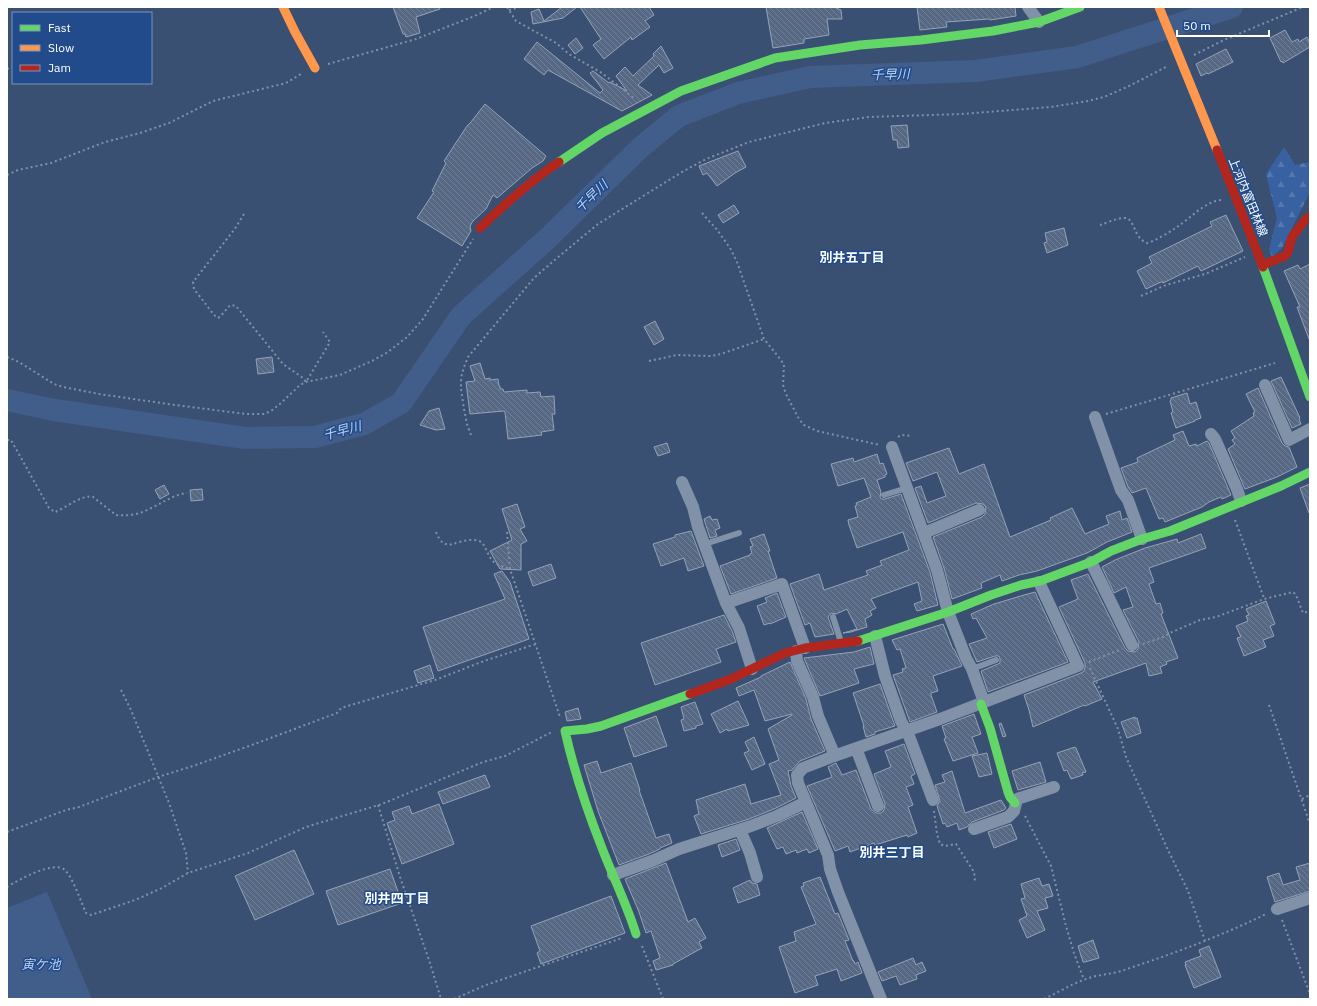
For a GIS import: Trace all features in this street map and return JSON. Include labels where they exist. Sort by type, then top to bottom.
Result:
[{"type":"street","points":[[283,7],[294,32],[314,68]]},
{"type":"street","points":[[1028,7],[1039,22]]},
{"type":"street","points":[[480,228],[508,201],[538,176],[602,133],[681,91],[775,58],[860,45],[921,40],[993,31],[1039,22],[1080,7]]},
{"type":"street","name":"上河内富田林線","points":[[1159,7],[1257,252],[1287,330],[1310,397]]},
{"type":"street","points":[[1262,265],[1285,256],[1288,252],[1292,237],[1310,216]]},
{"type":"street","points":[[1265,385],[1289,440],[1310,429]]},
{"type":"street","points":[[1094,417],[1121,490],[1128,500],[1142,539]]},
{"type":"street","points":[[1211,434],[1215,439],[1232,477],[1236,504]]},
{"type":"street","points":[[892,447],[937,570],[948,612],[966,658],[972,669],[1008,792],[1010,797],[1016,803]]},
{"type":"street","points":[[636,934],[630,915],[593,827],[571,759],[565,731],[601,726],[731,679],[785,653],[800,649],[842,644],[875,636],[948,612],[990,595],[1021,585],[1039,582],[1091,562],[1111,551],[1142,539],[1170,531],[1276,488],[1310,472]]},
{"type":"street","points":[[682,482],[693,507],[726,602],[739,628],[752,669]]},
{"type":"street","points":[[924,534],[979,510]]},
{"type":"street","points":[[1091,562],[1132,645]]},
{"type":"street","points":[[881,999],[838,892],[830,869],[828,856],[798,783],[798,775],[803,768],[940,719],[1078,666],[1039,582]]},
{"type":"street","points":[[726,602],[782,584],[800,649],[797,661],[813,697],[818,716],[835,756]]},
{"type":"street","points":[[875,636],[885,676],[901,721],[909,736],[933,800]]},
{"type":"street","points":[[856,748],[878,806]]},
{"type":"street","points":[[974,829],[1008,817],[1014,810],[1018,799],[1054,787]]},
{"type":"street","points":[[613,875],[652,861],[679,849],[740,830],[777,816],[806,802]]},
{"type":"street","points":[[740,830],[750,853],[757,877]]},
{"type":"street","points":[[1277,909],[1310,898]]},
{"type":"lane","points":[[884,496],[907,488]]},
{"type":"lane","points":[[705,544],[739,533]]},
{"type":"lane","points":[[833,617],[842,644]]},
{"type":"lane","points":[[972,669],[996,660]]},
{"type":"path","points":[[7,175],[18,170],[51,163],[105,142],[140,133],[169,123],[213,101],[286,83],[314,68],[416,39],[494,7]]},
{"type":"path","points":[[507,7],[516,21],[556,43],[569,54],[602,74],[647,108]]},
{"type":"path","points":[[509,10],[520,7]]},
{"type":"path","points":[[471,435],[464,409],[461,378],[468,357],[482,339],[534,278],[557,258],[598,224],[682,172],[749,142],[825,123],[869,117],[962,114],[1051,107],[1088,101],[1127,88],[1172,64],[1179,57],[1303,7]]},
{"type":"path","points":[[1100,226],[1120,218],[1127,218],[1131,220],[1137,235],[1143,242],[1147,243],[1178,226],[1194,213],[1216,201],[1222,200],[1233,205],[1238,204]]},
{"type":"path","points":[[702,213],[718,231],[730,248],[737,262],[764,339],[784,365],[783,385],[799,419],[804,425],[817,431],[892,447]]},
{"type":"path","points":[[244,214],[234,230],[193,282],[194,289],[218,318],[222,316],[231,305],[236,306],[283,364],[303,378],[306,382]]},
{"type":"path","points":[[7,357],[19,362],[54,384],[63,387],[99,394],[246,414],[271,412],[300,385],[306,382],[340,375],[372,361],[388,352],[408,337],[423,319],[480,228]]},
{"type":"path","points":[[1141,296],[1166,285],[1206,274],[1257,252]]},
{"type":"path","points":[[306,382],[330,342],[323,332]]},
{"type":"path","points":[[649,361],[677,355],[711,356],[764,339]]},
{"type":"path","points":[[1094,417],[1276,363]]},
{"type":"path","points":[[7,440],[11,440],[49,508],[55,512],[84,497],[89,496],[93,497],[116,515],[131,514],[147,511],[178,494],[187,493]]},
{"type":"path","points":[[1236,504],[1264,599]]},
{"type":"path","points":[[436,532],[443,543],[451,545],[473,539],[482,542],[495,564],[510,569]]},
{"type":"path","points":[[7,887],[41,870],[59,867],[65,870],[70,877],[86,913],[92,914],[136,900],[162,888],[188,873],[248,853],[306,827],[378,805],[483,762],[505,756],[557,730],[565,731],[510,569],[507,532]]},
{"type":"path","points":[[1205,941],[1188,891],[1126,757],[1118,729],[1087,662],[1132,645],[1142,644],[1164,637],[1200,620],[1216,617],[1264,599],[1293,592],[1296,595],[1302,613],[1310,611]]},
{"type":"path","points":[[7,832],[66,810],[79,807],[158,776],[196,765],[260,742],[337,713],[342,708],[434,680],[484,661],[536,644]]},
{"type":"path","points":[[121,690],[131,710],[169,803],[186,853],[188,873]]},
{"type":"path","points":[[1270,705],[1310,824]]},
{"type":"path","points":[[1302,799],[1310,796]]},
{"type":"path","points":[[933,800],[937,834],[940,844],[945,846],[956,844],[974,872],[975,881]]},
{"type":"path","points":[[1016,803],[1028,820],[1051,866],[1074,954],[1084,980]]},
{"type":"path","points":[[378,805],[401,880],[430,960],[441,999]]},
{"type":"path","points":[[1044,999],[1084,980],[1124,970],[1205,941],[1277,909],[1310,994]]},
{"type":"path","points":[[454,999],[486,985],[636,934],[663,999]]},
{"type":"green space","points":[[1284,147],[1295,165],[1310,162],[1310,192],[1282,248],[1272,257],[1269,249],[1277,218],[1266,174]]},
{"type":"water","name":"寅ケ池","points":[[47,892],[92,999],[7,999],[7,908]]},
{"type":"building","points":[[393,7],[439,7],[440,9],[416,17],[420,33],[406,37],[405,34],[403,34]]},
{"type":"building","points":[[562,7],[577,7],[563,18],[533,24],[531,12],[539,9],[544,21]]},
{"type":"building","points":[[580,7],[649,7],[654,15],[645,21],[650,27],[632,40],[631,37],[604,59],[593,45],[601,39]]},
{"type":"building","points":[[766,7],[834,7],[841,10],[842,19],[827,19],[829,35],[804,39],[804,43],[773,48]]},
{"type":"building","points":[[917,7],[1015,7],[1016,16],[990,20],[946,22],[947,27],[920,30]]},
{"type":"building","points":[[1285,30],[1292,42],[1298,39],[1299,42],[1307,37],[1310,47],[1283,63],[1282,61],[1281,62],[1270,38]]},
{"type":"building","points":[[576,38],[583,48],[575,54],[568,45]]},
{"type":"building","points":[[537,42],[600,93],[603,90],[590,73],[593,71],[609,83],[610,82],[627,91],[616,76],[625,67],[633,76],[654,56],[653,54],[661,46],[673,68],[664,73],[659,65],[638,85],[652,95],[622,111],[548,70],[544,75],[524,59]]},
{"type":"building","points":[[1226,49],[1233,62],[1201,76],[1196,64]]},
{"type":"building","points":[[485,104],[546,156],[543,161],[532,168],[497,198],[493,195],[486,209],[473,221],[470,226],[471,231],[462,246],[417,218],[434,192],[432,191],[446,163],[444,161],[467,126]]},
{"type":"building","points":[[907,125],[909,147],[898,148],[897,140],[893,140],[891,126]]},
{"type":"building","points":[[738,151],[746,167],[717,186],[707,173],[703,175],[699,166]]},
{"type":"building","points":[[734,205],[739,213],[723,223],[718,215]]},
{"type":"building","points":[[1226,215],[1243,251],[1201,271],[1198,266],[1163,283],[1161,282],[1146,289],[1137,271],[1152,263],[1149,257],[1212,226],[1210,222]]},
{"type":"building","points":[[1064,228],[1068,245],[1047,253],[1044,243],[1047,242],[1045,233]]},
{"type":"building","points":[[1310,264],[1309,339],[1297,307],[1300,307],[1284,271],[1298,265],[1300,269]]},
{"type":"building","points":[[655,321],[664,339],[654,345],[644,327]]},
{"type":"building","points":[[272,357],[274,372],[258,374],[256,359]]},
{"type":"building","points":[[480,363],[485,379],[498,379],[500,389],[503,389],[504,392],[527,390],[527,393],[540,392],[541,397],[554,396],[555,414],[552,414],[554,430],[541,432],[542,435],[508,439],[504,411],[470,414],[466,382],[475,381],[470,366]]},
{"type":"building","points":[[1281,377],[1300,418],[1301,424],[1292,428],[1271,381]]},
{"type":"building","points":[[1258,388],[1282,443],[1289,447],[1297,467],[1277,477],[1245,489],[1228,449],[1235,444],[1232,440],[1235,438],[1231,431],[1254,416],[1253,413],[1255,412],[1246,394]]},
{"type":"building","points":[[1187,393],[1190,404],[1196,402],[1201,418],[1176,428],[1171,413],[1173,412],[1170,401],[1171,398]]},
{"type":"building","points":[[439,408],[445,429],[436,430],[420,425],[429,411]]},
{"type":"building","points":[[1183,431],[1189,446],[1196,444],[1197,446],[1207,441],[1209,443],[1231,495],[1222,499],[1221,497],[1202,507],[1165,522],[1163,518],[1159,519],[1146,488],[1132,493],[1128,487],[1121,468],[1138,462],[1137,458],[1175,440],[1173,435]]},
{"type":"building","points":[[667,443],[670,452],[658,456],[654,447]]},
{"type":"building","points":[[949,448],[959,474],[984,464],[1010,537],[1051,520],[1050,518],[1072,508],[1085,534],[1109,524],[1106,516],[1120,511],[1122,520],[1127,518],[1132,532],[1107,542],[1087,553],[1037,571],[1002,581],[1000,575],[981,583],[982,588],[952,599],[944,568],[933,537],[982,517],[985,514],[986,507],[983,504],[976,503],[928,523],[915,488],[921,486],[927,503],[946,496],[937,472],[913,481],[906,463]]},
{"type":"building","points":[[877,454],[880,464],[883,463],[887,474],[885,477],[877,480],[881,492],[880,497],[881,499],[885,499],[901,494],[930,572],[938,605],[917,611],[914,604],[922,601],[918,582],[871,599],[876,608],[870,611],[872,615],[865,619],[867,627],[843,633],[857,629],[847,609],[836,614],[831,613],[828,617],[834,634],[815,637],[810,623],[805,625],[790,584],[819,574],[824,590],[868,575],[866,571],[882,565],[880,561],[909,550],[903,532],[857,548],[849,525],[848,520],[858,517],[855,506],[857,505],[856,503],[871,497],[864,478],[838,486],[831,464],[853,458],[854,462]]},
{"type":"building","points":[[1310,484],[1310,513],[1309,513],[1300,488]]},
{"type":"building","points":[[164,485],[169,494],[160,499],[155,490]]},
{"type":"building","points":[[202,489],[203,500],[191,501],[190,490]]},
{"type":"building","points":[[517,504],[525,527],[520,529],[527,541],[521,544],[521,570],[500,569],[490,551],[512,540],[502,509]]},
{"type":"building","points":[[710,516],[712,520],[717,519],[720,528],[715,530],[717,536],[710,538],[704,519]]},
{"type":"building","points":[[691,531],[704,566],[688,571],[684,558],[661,566],[653,544],[675,537],[675,535]]},
{"type":"building","points":[[764,534],[777,578],[731,594],[720,566],[750,555],[752,553],[750,547],[753,546],[750,539]]},
{"type":"building","points":[[1201,534],[1206,548],[1149,568],[1154,582],[1149,584],[1156,604],[1160,603],[1163,613],[1161,614],[1178,658],[1166,662],[1167,664],[1160,667],[1162,673],[1149,676],[1146,663],[1093,682],[1102,699],[1085,706],[1084,705],[1033,727],[1024,695],[1084,671],[1085,663],[1059,607],[1078,599],[1071,580],[1088,574],[1125,648],[1128,651],[1135,652],[1138,649],[1139,642],[1123,610],[1133,607],[1126,587],[1114,593],[1102,567],[1145,548],[1177,539],[1178,543]]},
{"type":"building","points":[[551,564],[556,578],[533,586],[528,572]]},
{"type":"building","points":[[502,571],[510,582],[529,639],[438,671],[423,627],[505,599],[494,574]]},
{"type":"building","points":[[1035,592],[1068,662],[988,692],[981,671],[1000,663],[1000,659],[999,656],[995,656],[977,662],[969,644],[987,638],[976,618],[973,619],[971,614],[994,604]]},
{"type":"building","points":[[777,593],[786,617],[764,625],[757,606],[767,602],[765,598]]},
{"type":"building","points":[[1266,601],[1275,624],[1270,626],[1274,636],[1263,640],[1266,647],[1244,656],[1237,638],[1241,637],[1236,626],[1248,621],[1246,616],[1249,615],[1246,609]]},
{"type":"building","points":[[724,615],[736,642],[716,649],[721,662],[655,685],[641,643]]},
{"type":"building","points":[[943,624],[962,666],[933,676],[938,691],[931,693],[931,695],[937,712],[910,722],[893,675],[903,672],[902,669],[906,668],[900,649],[897,650],[892,640]]},
{"type":"building","points":[[870,647],[874,664],[854,669],[859,683],[820,696],[804,658],[854,652]]},
{"type":"building","points":[[790,662],[806,699],[811,719],[825,751],[800,761],[792,770],[788,771],[791,786],[796,798],[749,819],[701,834],[694,816],[699,814],[696,800],[745,784],[751,804],[781,795],[769,764],[779,760],[768,729],[792,714],[765,721],[754,690],[739,696],[736,688]]},
{"type":"building","points":[[430,665],[434,678],[418,683],[414,671]]},
{"type":"building","points":[[880,684],[895,726],[875,732],[875,734],[866,737],[853,693]]},
{"type":"building","points":[[738,701],[749,725],[728,731],[727,729],[720,733],[711,714]]},
{"type":"building","points":[[695,702],[703,724],[696,726],[696,728],[684,731],[681,720],[684,719],[681,707]]},
{"type":"building","points":[[578,708],[581,719],[567,721],[565,712]]},
{"type":"building","points":[[974,714],[981,734],[972,737],[978,753],[953,761],[944,739],[946,738],[942,726]]},
{"type":"building","points":[[656,716],[667,746],[634,757],[624,728]]},
{"type":"building","points":[[1135,717],[1135,719],[1137,718],[1141,733],[1127,738],[1121,722]]},
{"type":"building","points":[[1001,723],[1006,736],[1003,737],[999,724]]},
{"type":"building","points":[[754,737],[765,764],[752,770],[744,753],[749,751],[745,742]]},
{"type":"building","points":[[904,744],[915,774],[911,776],[914,784],[906,787],[913,805],[908,807],[917,833],[908,837],[907,835],[875,845],[874,843],[850,852],[848,846],[835,851],[807,786],[832,777],[828,767],[836,763],[842,775],[856,770],[871,809],[876,813],[881,813],[884,810],[885,804],[874,774],[891,767],[885,751]]},
{"type":"building","points":[[1075,747],[1086,772],[1082,773],[1083,775],[1071,779],[1067,770],[1064,771],[1057,753]]},
{"type":"building","points":[[987,753],[992,774],[979,777],[972,756]]},
{"type":"building","points":[[597,761],[601,773],[631,763],[656,838],[669,834],[672,843],[649,854],[619,865],[598,811],[584,765]]},
{"type":"building","points":[[1040,762],[1046,782],[1018,790],[1012,771]]},
{"type":"building","points":[[952,771],[965,813],[1001,800],[1006,808],[972,822],[967,827],[959,830],[957,823],[947,827],[945,823],[943,824],[937,806],[940,801],[935,785],[945,782],[942,775]]},
{"type":"building","points":[[485,775],[490,787],[443,804],[438,792]]},
{"type":"building","points":[[439,804],[454,844],[402,864],[387,823],[395,820],[392,812],[409,806],[412,814]]},
{"type":"building","points":[[802,812],[818,849],[809,853],[807,849],[797,853],[796,850],[786,854],[783,847],[777,849],[767,828]]},
{"type":"building","points":[[1011,824],[1017,839],[994,848],[988,832]]},
{"type":"building","points":[[736,839],[740,850],[722,857],[718,845]]},
{"type":"building","points":[[294,850],[314,894],[255,920],[235,876]]},
{"type":"building","points":[[666,863],[688,922],[695,918],[706,938],[699,942],[702,948],[673,965],[656,970],[653,961],[660,958],[651,931],[646,933],[625,879]]},
{"type":"building","points":[[1310,863],[1310,891],[1275,902],[1267,877],[1279,873],[1283,885],[1300,880],[1296,867]]},
{"type":"building","points":[[390,869],[402,903],[338,925],[326,891]]},
{"type":"building","points":[[820,877],[835,914],[838,913],[849,940],[845,941],[853,961],[855,964],[858,962],[862,973],[841,981],[837,969],[815,976],[818,985],[795,993],[779,947],[796,941],[794,932],[816,924],[801,887],[804,886],[803,883]]},
{"type":"building","points":[[1039,878],[1042,886],[1049,884],[1053,896],[1045,898],[1048,908],[1037,911],[1045,930],[1027,938],[1019,920],[1027,916],[1021,899],[1025,898],[1021,884]]},
{"type":"building","points":[[750,880],[752,883],[757,884],[760,895],[738,903],[733,888]]},
{"type":"building","points":[[611,896],[625,933],[541,964],[537,953],[540,951],[531,926]]},
{"type":"building","points":[[1093,940],[1099,958],[1083,962],[1078,946]]},
{"type":"building","points":[[1209,946],[1221,977],[1194,988],[1185,962],[1201,956],[1199,950]]},
{"type":"building","points":[[913,958],[916,965],[922,962],[926,971],[916,975],[917,979],[900,985],[896,976],[882,981],[878,972]]},
{"type":"waterway","name":"千早川","points":[[7,400],[54,410],[245,438],[315,437],[364,424],[401,403],[461,316],[548,238],[641,147],[679,116],[738,93],[810,77],[976,71],[1077,57],[1232,7]]},
{"type":"traffic: fast","points":[[559,162],[602,133],[681,91],[775,58],[860,45],[921,40],[993,31],[1039,22],[1080,7]]},
{"type":"traffic: fast","points":[[1263,267],[1310,397]]},
{"type":"traffic: fast","points":[[858,641],[948,612],[1021,585],[1040,581],[1091,562],[1111,551],[1142,539],[1170,531],[1281,486],[1310,472]]},
{"type":"traffic: fast","points":[[636,934],[596,834],[572,761],[565,731],[601,726],[690,694]]},
{"type":"traffic: fast","points":[[981,704],[990,728],[1008,792],[1015,803]]},
{"type":"traffic: slow","points":[[283,7],[315,68]]},
{"type":"traffic: slow","points":[[1159,7],[1217,150]]},
{"type":"traffic: jam","points":[[1217,150],[1263,267]]},
{"type":"traffic: jam","points":[[480,228],[518,193],[559,162]]},
{"type":"traffic: jam","points":[[1262,265],[1285,256],[1288,252],[1292,237],[1310,216]]},
{"type":"traffic: jam","points":[[690,694],[731,679],[785,653],[805,648],[858,641]]},
{"type":"district","name":"別井五丁目","points":[[852,257]]},
{"type":"district","name":"別井三丁目","points":[[892,852]]},
{"type":"district","name":"別井四丁目","points":[[397,898]]}]
